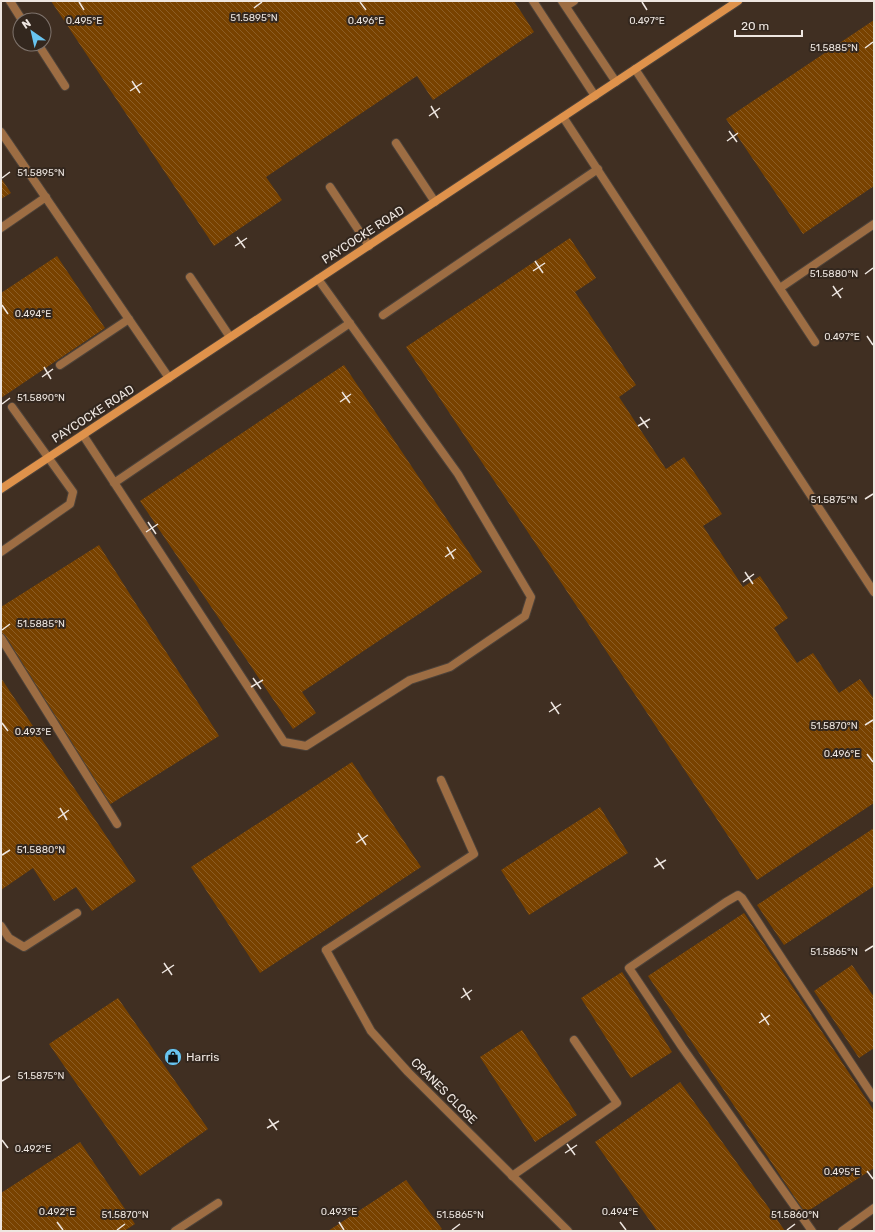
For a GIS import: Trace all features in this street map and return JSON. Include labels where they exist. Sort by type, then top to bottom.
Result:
[{"type":"street","points":[[10,1],[17,12]]},
{"type":"street","points":[[533,1],[595,96]]},
{"type":"street","points":[[574,1],[564,4],[616,82]]},
{"type":"street","name":"PAYCOCKE ROAD","points":[[1,489],[738,1]]},
{"type":"street","points":[[43,52],[65,86]]},
{"type":"street","points":[[635,69],[815,342]]},
{"type":"street","points":[[563,117],[874,592]]},
{"type":"street","points":[[1,132],[169,378]]},
{"type":"street","points":[[396,143],[435,202]]},
{"type":"street","points":[[383,315],[598,169]]},
{"type":"street","points":[[330,187],[369,246]]},
{"type":"street","points":[[1,228],[46,197]]},
{"type":"street","points":[[780,288],[874,224]]},
{"type":"street","points":[[190,277],[230,337]]},
{"type":"street","points":[[83,435],[284,742],[306,746],[410,680],[450,667],[526,616],[531,597],[458,474],[318,279]]},
{"type":"street","points":[[60,365],[129,319]]},
{"type":"street","points":[[114,483],[350,323]]},
{"type":"street","points":[[1,552],[70,504],[73,492],[12,407]]},
{"type":"street","points":[[1,638],[117,824]]},
{"type":"street","name":"CRANES CLOSE","points":[[442,780],[474,854],[326,950],[371,1031],[408,1072],[568,1231]]},
{"type":"street","points":[[812,1231],[682,1047],[629,968],[738,895],[742,898],[874,1098]]},
{"type":"street","points":[[1,926],[9,938],[24,947],[77,913]]},
{"type":"street","points":[[512,1176],[616,1103],[574,1040]]},
{"type":"street","points":[[175,1231],[218,1203]]},
{"type":"street","points":[[842,1231],[874,1208]]},
{"type":"shaded area","points":[[1,1],[874,1],[874,1231],[1,1231]]},
{"type":"building","points":[[51,1],[514,1],[534,32],[433,100],[417,76],[266,177],[282,200],[214,246]]},
{"type":"building","points":[[874,20],[874,186],[803,234],[726,119]]},
{"type":"building","points":[[1,178],[11,193],[1,199]]},
{"type":"building","points":[[570,238],[596,278],[575,292],[636,385],[619,397],[666,469],[684,457],[722,514],[703,526],[743,587],[760,576],[788,618],[774,628],[797,663],[813,653],[839,693],[860,679],[874,699],[874,803],[757,880],[406,347]]},
{"type":"building","points":[[57,256],[105,328],[1,398],[1,293]]},
{"type":"building","points":[[344,365],[482,572],[302,692],[316,713],[293,729],[140,501]]},
{"type":"building","points":[[99,545],[219,736],[109,805],[1,634],[1,607]]},
{"type":"building","points":[[1,678],[136,881],[92,911],[76,887],[54,901],[33,868],[1,890]]},
{"type":"building","points":[[352,762],[421,867],[260,973],[191,867]]},
{"type":"building","points":[[600,807],[628,853],[529,915],[501,870]]},
{"type":"building","points":[[874,828],[874,886],[784,945],[757,905]]},
{"type":"building","points":[[744,913],[874,1111],[874,1168],[805,1213],[648,976]]},
{"type":"building","points":[[852,965],[874,997],[874,1048],[859,1058],[814,991]]},
{"type":"building","points":[[622,972],[672,1052],[631,1078],[581,998]]},
{"type":"building","points":[[118,998],[208,1129],[140,1176],[49,1044]]},
{"type":"building","points":[[522,1030],[577,1115],[535,1142],[480,1057]]},
{"type":"building","points":[[680,1082],[785,1231],[657,1231],[595,1142]]},
{"type":"building","points":[[80,1142],[135,1224],[124,1231],[1,1231],[1,1193]]},
{"type":"building","points":[[406,1180],[442,1229],[439,1231],[328,1231]]},
{"type":"place","name":"Harris","points":[[173,1057]]}]
